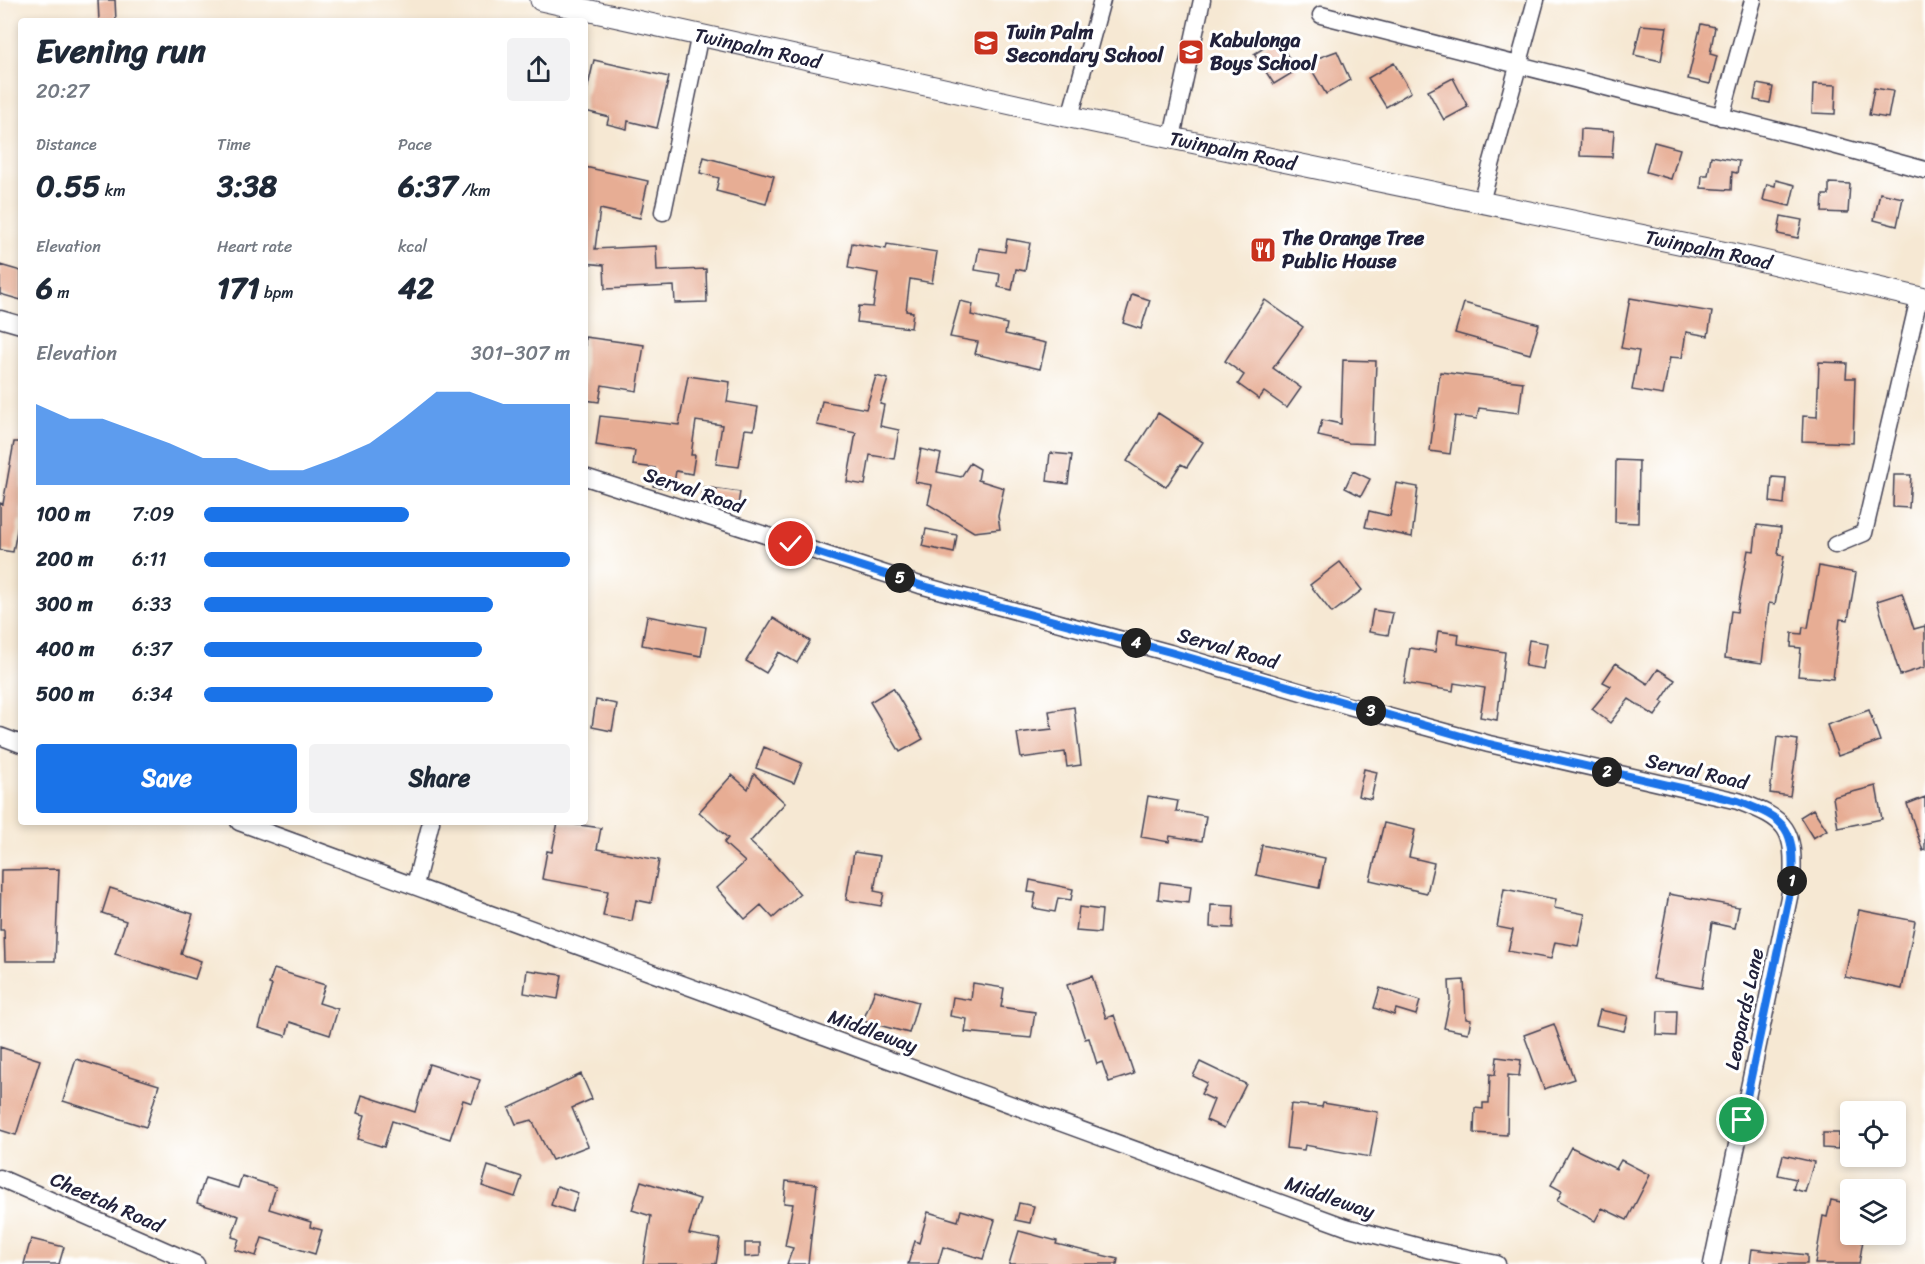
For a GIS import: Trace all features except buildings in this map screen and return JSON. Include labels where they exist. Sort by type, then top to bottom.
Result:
[{"type":"main road","name":"Twinpalm Road","points":[[541,0],[1070,117],[1746,257],[1922,299]]},
{"type":"street","points":[[1070,117],[1102,0]]},
{"type":"street","points":[[1172,137],[1202,0]]},
{"type":"street","points":[[1481,202],[1536,0]]},
{"type":"street","points":[[1721,117],[1753,0]]},
{"type":"street","points":[[1321,15],[1925,170]]},
{"type":"street","points":[[663,212],[700,34]]},
{"type":"street","points":[[1836,545],[1864,533],[1922,299]]},
{"type":"street","points":[[0,319],[18,324]]},
{"type":"street","name":"Serval Road","points":[[588,478],[920,585],[1170,652],[1360,709],[1489,744],[1738,801],[1773,814],[1788,832]]},
{"type":"street","points":[[0,736],[18,743]]},
{"type":"street","name":"Middleway","points":[[247,825],[1346,1227],[1431,1250],[1497,1264]]},
{"type":"street","points":[[415,885],[430,825]]},
{"type":"street","name":"Leopards Lane","points":[[1712,1264],[1792,883],[1794,851],[1788,832]]},
{"type":"street","name":"Cheetah Road","points":[[0,1178],[196,1264]]},
{"type":"place","name":"Twin Palm Secondary School","points":[[986,43]]},
{"type":"place","name":"Kabulonga Boys School","points":[[1191,52]]},
{"type":"place","name":"The Orange Tree Public House","points":[[1263,250]]},
{"type":"route","points":[[791,544],[920,585],[1170,652],[1350,706],[1489,744],[1738,801],[1773,814],[1788,832],[1794,851],[1792,883],[1742,1120]]}]
